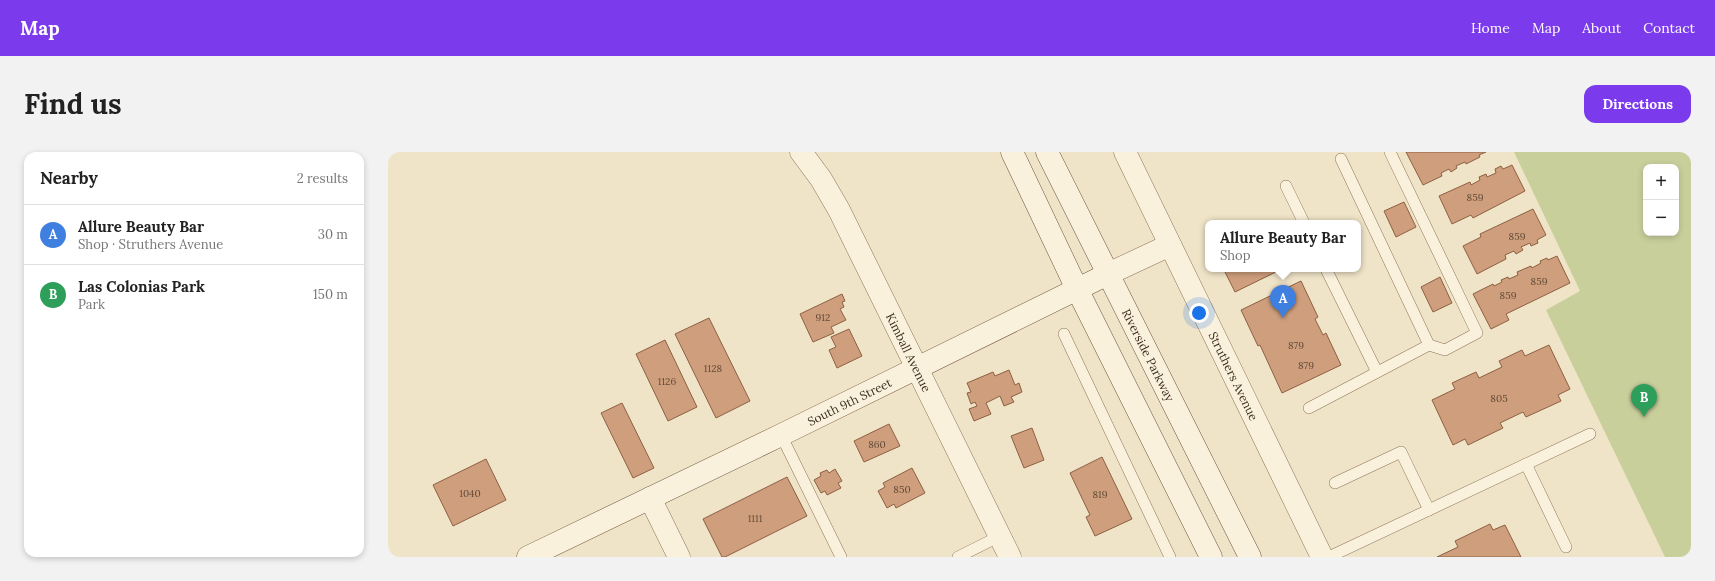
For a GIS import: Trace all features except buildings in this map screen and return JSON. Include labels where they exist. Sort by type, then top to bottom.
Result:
[{"type":"street","name":"Kimball Avenue","points":[[801,152],[821,179],[839,210],[1010,557]]},
{"type":"street","points":[[1012,152],[1077,290],[1211,557]]},
{"type":"street","name":"Riverside Parkway","points":[[1047,152],[1250,557]]},
{"type":"street","name":"Struthers Avenue","points":[[1125,152],[1322,557]]},
{"type":"street","name":"South 9th Street","points":[[528,557],[781,435],[916,367],[1170,245]]},
{"type":"street","points":[[650,498],[679,557]]},
{"type":"lane","points":[[1341,159],[1429,344],[1444,350],[1478,333],[1390,152]]},
{"type":"lane","points":[[1286,186],[1303,220]]},
{"type":"lane","points":[[1327,272],[1376,372]]},
{"type":"lane","points":[[1064,334],[1170,557]]},
{"type":"lane","points":[[1309,408],[1429,344]]},
{"type":"lane","points":[[1330,557],[1590,434]]},
{"type":"lane","points":[[781,435],[841,557]]},
{"type":"lane","points":[[1335,484],[1401,452],[1429,510]]},
{"type":"lane","points":[[1526,464],[1566,547]]},
{"type":"lane","points":[[958,557],[1000,536]]},
{"type":"green space","points":[[1514,152],[1691,152],[1691,557],[1665,557],[1546,310],[1580,291]]},
{"type":"place","name":"Allure Beauty Bar","points":[[1283,318]]},
{"type":"place","name":"Las Colonias Park","points":[[1644,417]]}]
